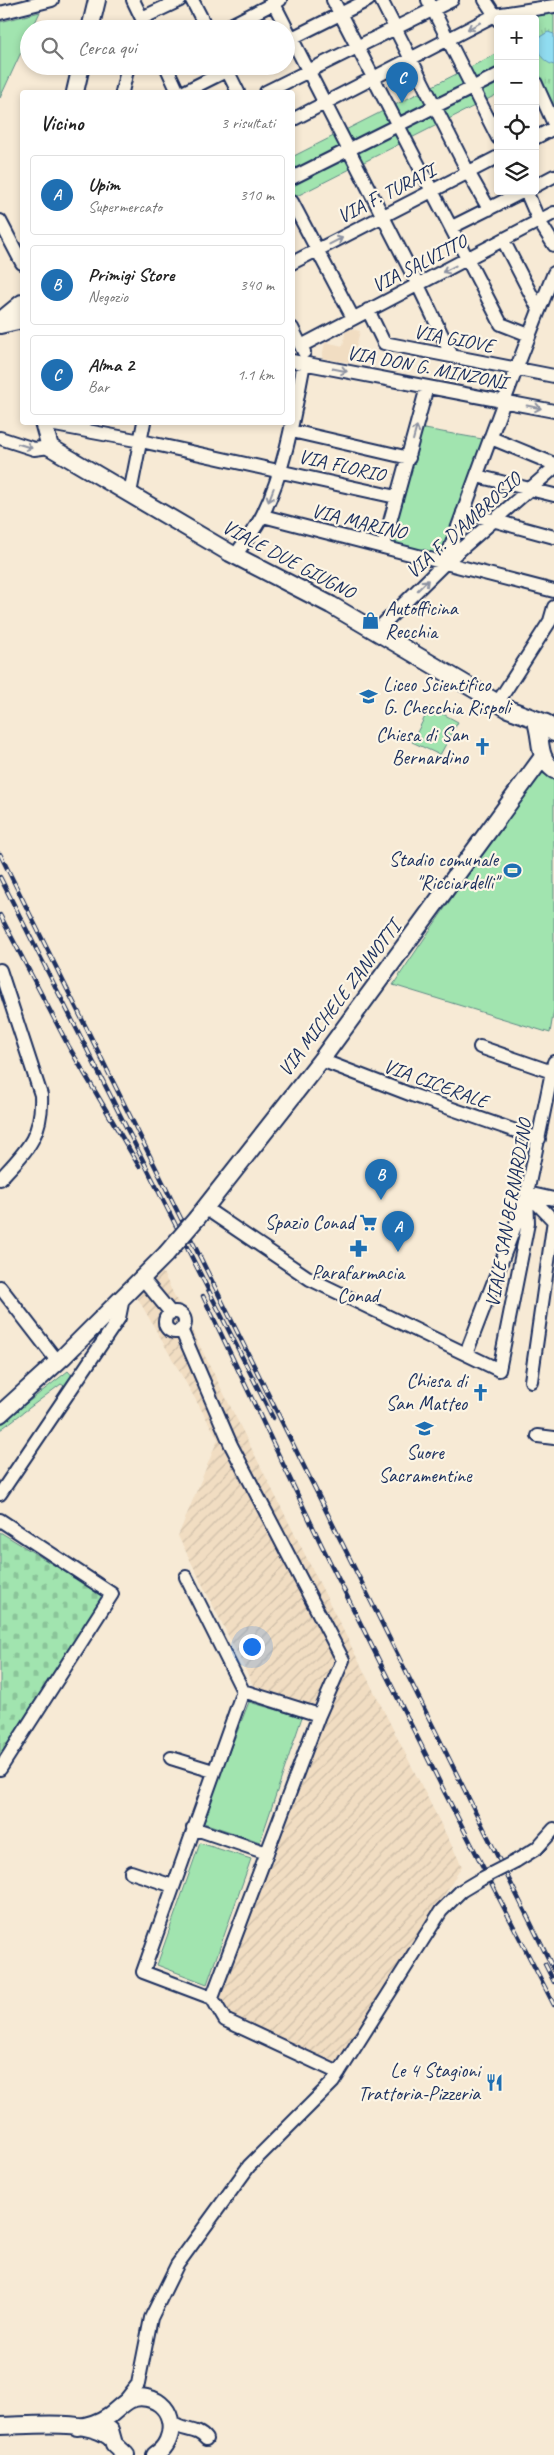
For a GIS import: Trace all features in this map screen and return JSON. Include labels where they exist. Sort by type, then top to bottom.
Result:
[{"type":"main road","points":[[92,20],[97,0]]},
{"type":"main road","points":[[75,90],[79,75]]},
{"type":"main road","points":[[0,322],[20,305]]},
{"type":"main road","points":[[0,325],[20,320]]},
{"type":"main road","points":[[44,425],[50,447]]},
{"type":"main road","name":"VIALE DUE GIUGNO","points":[[50,447],[235,556],[376,631],[508,709],[546,723],[554,733]]},
{"type":"main road","points":[[535,719],[540,730],[548,762]]},
{"type":"main road","name":"VIA MICHELE ZANNOTTI","points":[[0,1414],[58,1362],[123,1298],[166,1254],[201,1213],[321,1060],[530,776],[548,762],[548,739],[554,737]]},
{"type":"main road","points":[[0,2426],[77,2426],[101,2420],[120,2406],[138,2398],[153,2400],[163,2407],[171,2429],[157,2454]]},
{"type":"main road","points":[[117,2448],[110,2424],[120,2406]]},
{"type":"main road","points":[[77,2426],[101,2432],[117,2448]]},
{"type":"street","points":[[0,13],[52,0]]},
{"type":"street","points":[[133,0],[140,20]]},
{"type":"street","points":[[148,20],[180,0]]},
{"type":"street","points":[[192,0],[202,20]]},
{"type":"street","points":[[333,0],[452,227],[500,324],[529,334]]},
{"type":"street","points":[[295,37],[368,0]]},
{"type":"street","points":[[381,0],[468,172],[490,209]]},
{"type":"street","points":[[270,90],[395,28],[430,5],[452,0]]},
{"type":"street","points":[[485,0],[495,15]]},
{"type":"street","points":[[240,20],[275,1],[282,20]]},
{"type":"street","points":[[502,15],[536,4],[554,6]]},
{"type":"street","points":[[430,5],[494,130]]},
{"type":"street","points":[[295,118],[494,18]]},
{"type":"street","points":[[295,50],[308,71],[418,285],[452,356]]},
{"type":"street","points":[[122,90],[126,75]]},
{"type":"street","points":[[170,75],[177,90]]},
{"type":"street","points":[[188,90],[217,75]]},
{"type":"street","points":[[232,75],[237,90]]},
{"type":"street","points":[[295,176],[494,77]]},
{"type":"street","points":[[539,91],[554,124]]},
{"type":"street","points":[[539,136],[554,128]]},
{"type":"street","name":"VIA F. TURATI","points":[[295,261],[494,159]]},
{"type":"street","points":[[539,184],[554,176]]},
{"type":"street","points":[[452,227],[517,195]]},
{"type":"street","points":[[527,195],[539,221],[554,245]]},
{"type":"street","points":[[295,208],[353,318]]},
{"type":"street","name":"VIA SALVITTO","points":[[301,346],[554,213]]},
{"type":"street","points":[[0,221],[20,255]]},
{"type":"street","points":[[503,240],[539,310]]},
{"type":"street","points":[[445,562],[506,402],[529,334],[553,281]]},
{"type":"street","name":"VIA GIOVE","points":[[368,310],[384,343],[554,376]]},
{"type":"street","points":[[295,334],[301,346],[302,363],[295,411]]},
{"type":"street","name":"VIA DON G. MINZONI","points":[[302,363],[554,411]]},
{"type":"street","points":[[383,547],[427,387]]},
{"type":"street","name":"VIA FLORIO","points":[[44,425],[55,425],[140,440],[396,497]]},
{"type":"street","points":[[130,493],[143,425]]},
{"type":"street","points":[[235,556],[263,516],[280,470],[293,425]]},
{"type":"street","points":[[292,431],[409,458]]},
{"type":"street","points":[[0,438],[34,449],[50,447]]},
{"type":"street","points":[[491,438],[554,464]]},
{"type":"street","name":"VIA F. D'AMBROSIO","points":[[376,631],[445,562],[496,521],[554,468]]},
{"type":"street","points":[[477,476],[554,495]]},
{"type":"street","points":[[463,512],[554,537]]},
{"type":"street","name":"VIA MARINO","points":[[263,516],[554,591]]},
{"type":"street","points":[[498,702],[550,621],[554,607]]},
{"type":"street","points":[[0,970],[41,1095],[42,1110],[36,1137],[0,1180]]},
{"type":"street","points":[[480,1047],[553,1067]]},
{"type":"street","name":"VIA CICERALE","points":[[321,1060],[412,1095],[539,1139]]},
{"type":"street","name":"VIALE SAN BERNARDINO","points":[[466,1354],[499,1370],[528,1223],[527,1194],[553,1067]]},
{"type":"street","points":[[201,1213],[310,1279],[466,1354],[527,1194]]},
{"type":"street","points":[[527,1194],[554,1199]]},
{"type":"street","points":[[527,1194],[554,1224],[531,1381]]},
{"type":"street","points":[[142,1278],[171,1313],[166,1320],[167,1327],[175,1331],[181,1329],[231,1445],[343,1660],[319,1715],[212,1998]]},
{"type":"street","points":[[0,1287],[58,1362]]},
{"type":"street","points":[[0,1494],[120,1318],[123,1298]]},
{"type":"street","points":[[538,1436],[554,1438]]},
{"type":"street","points":[[0,1520],[112,1594],[0,1769]]},
{"type":"street","points":[[186,1577],[243,1691],[319,1715]]},
{"type":"street","points":[[243,1691],[143,1972],[212,1998],[225,2020],[339,2074]]},
{"type":"street","points":[[171,1758],[213,1771]]},
{"type":"street","points":[[193,1828],[266,1853]]},
{"type":"street","points":[[120,2406],[134,2391],[140,2377],[144,2345],[151,2318],[177,2265],[249,2166],[333,2082],[441,1911],[455,1896],[481,1878],[516,1861],[537,1848],[554,1829]]},
{"type":"street","points":[[131,1872],[173,1886]]},
{"type":"street","points":[[140,2377],[144,2390],[153,2400]]},
{"type":"street","points":[[171,2429],[178,2427],[199,2432],[206,2439]]},
{"type":"shaded area","points":[[346,328],[360,331],[352,363],[322,358],[325,342],[343,346]]},
{"type":"shaded area","points":[[160,1267],[462,1866],[336,2074],[229,2016],[212,1998],[317,1710],[254,1687],[178,1536],[218,1439],[137,1297]]},
{"type":"green space","points":[[554,11],[554,117],[539,87],[539,15],[530,15]]},
{"type":"green space","points":[[40,12],[36,20],[20,20],[20,55],[0,98],[0,22]]},
{"type":"green space","points":[[494,55],[494,70],[295,171],[295,155]]},
{"type":"green space","points":[[494,81],[494,96],[295,197],[295,181]]},
{"type":"green space","points":[[419,428],[488,440],[444,560],[385,546]]},
{"type":"green space","points":[[430,707],[458,722],[440,755],[412,742]]},
{"type":"green space","name":"Stadio comunale \"Ricciardelli\"","points":[[542,773],[554,778],[554,1009],[550,1033],[393,985],[534,776]]},
{"type":"green space","points":[[68,1371],[74,1378],[68,1388],[61,1384],[0,1430],[0,1424]]},
{"type":"green space","points":[[0,1532],[104,1596],[0,1760]]},
{"type":"green space","points":[[249,1702],[302,1717],[260,1842],[201,1822]]},
{"type":"green space","points":[[200,1843],[251,1859],[207,1984],[157,1965]]},
{"type":"water","points":[[548,32],[554,34],[554,65],[540,55],[539,37]]},
{"type":"railway","points":[[0,854],[554,1970]]},
{"type":"railway","points":[[0,877],[273,1418]]},
{"type":"railway","points":[[0,915],[69,1047],[139,1166]]},
{"type":"railway","points":[[203,1296],[321,1544],[445,1793],[554,2005]]},
{"type":"railway","points":[[545,1964],[554,1982]]},
{"type":"place","name":"Alma 2","points":[[402,103]]},
{"type":"place","name":"Autofficina Recchia","points":[[371,620]]},
{"type":"place","name":"Liceo Scientifico G. Checchia Rispoli","points":[[369,696]]},
{"type":"place","name":"Chiesa di San Bernardino","points":[[482,746]]},
{"type":"place","name":"Stadio comunale \"Ricciardelli\"","points":[[512,871]]},
{"type":"place","name":"Primigi Store","points":[[381,1200]]},
{"type":"place","name":"Spazio Conad","points":[[368,1222]]},
{"type":"place","name":"Parafarmacia Conad","points":[[358,1248]]},
{"type":"place","name":"Upim","points":[[398,1252]]},
{"type":"place","name":"Chiesa di San Matteo","points":[[481,1392]]},
{"type":"place","name":"Suore Sacramentine","points":[[425,1428]]},
{"type":"place","name":"Le 4 Stagioni Trattoria-Pizzeria","points":[[494,2082]]}]
